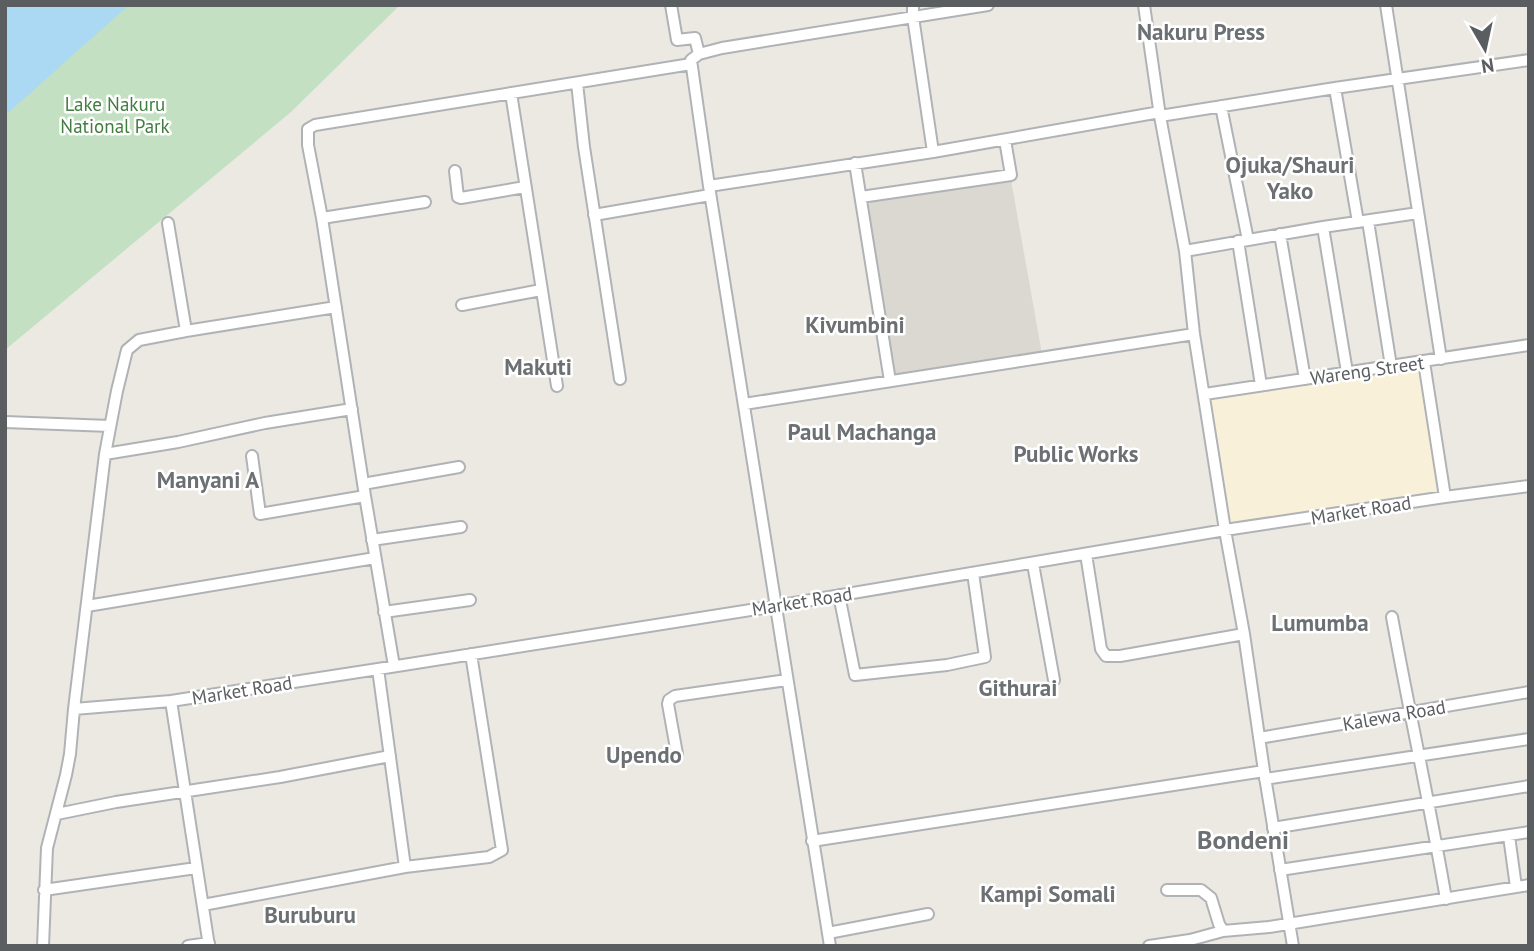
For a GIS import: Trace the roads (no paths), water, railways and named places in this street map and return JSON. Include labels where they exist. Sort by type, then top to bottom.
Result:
[{"type":"street","points":[[671,5],[677,40],[697,46],[722,48],[914,10],[988,5]]},
{"type":"street","points":[[1144,5],[1160,114],[1185,251],[1194,334],[1225,530],[1293,946]]},
{"type":"street","points":[[1386,5],[1441,359]]},
{"type":"street","points":[[914,10],[933,152]]},
{"type":"street","points":[[697,46],[691,64],[830,946]]},
{"type":"street","points":[[594,215],[855,163],[1160,114],[1529,60]]},
{"type":"street","points":[[394,666],[308,145],[308,129],[315,125],[691,64]]},
{"type":"street","points":[[577,83],[584,147],[620,379]]},
{"type":"street","points":[[1335,88],[1391,366]]},
{"type":"street","points":[[511,93],[557,386]]},
{"type":"street","points":[[1221,106],[1243,240],[1261,385]]},
{"type":"street","points":[[861,197],[1011,175],[1005,140]]},
{"type":"street","points":[[855,163],[890,381]]},
{"type":"street","points":[[455,171],[458,197],[461,198],[525,187]]},
{"type":"street","points":[[322,218],[425,202]]},
{"type":"street","points":[[1185,251],[1418,213]]},
{"type":"street","points":[[168,223],[186,331]]},
{"type":"street","points":[[1323,227],[1347,372]]},
{"type":"street","points":[[1280,234],[1305,379]]},
{"type":"street","points":[[462,304],[541,290]]},
{"type":"street","points":[[43,946],[47,848],[70,754],[105,454],[127,350],[139,340],[336,307]]},
{"type":"street","points":[[744,404],[1194,334]]},
{"type":"street","name":"Wareng Street","points":[[1205,394],[1529,345]]},
{"type":"street","points":[[1424,362],[1445,497]]},
{"type":"street","points":[[105,454],[352,409]]},
{"type":"street","points":[[5,422],[110,426]]},
{"type":"street","points":[[252,456],[260,514],[365,496]]},
{"type":"street","points":[[363,484],[459,467]]},
{"type":"street","name":"Market Road","points":[[74,709],[171,701],[839,596],[1225,530],[1529,486]]},
{"type":"street","points":[[372,540],[461,527]]},
{"type":"street","points":[[1086,554],[1101,649],[1106,656],[1120,656],[1244,634]]},
{"type":"street","points":[[87,606],[375,558]]},
{"type":"street","points":[[1032,564],[1054,680]]},
{"type":"street","points":[[839,596],[855,675],[947,664],[985,657],[973,573]]},
{"type":"street","points":[[384,612],[470,600]]},
{"type":"street","points":[[1392,617],[1446,899]]},
{"type":"street","points":[[203,905],[405,867],[489,858],[502,850],[471,654]]},
{"type":"street","points":[[378,669],[405,867]]},
{"type":"street","points":[[677,754],[669,700],[675,696],[787,680]]},
{"type":"street","name":"Kalewa Road","points":[[1259,738],[1529,692]]},
{"type":"street","points":[[171,701],[209,944],[188,946]]},
{"type":"street","points":[[812,841],[1529,739]]},
{"type":"street","points":[[57,814],[390,756]]},
{"type":"street","points":[[1273,828],[1529,786]]},
{"type":"street","points":[[1280,870],[1529,832]]},
{"type":"street","points":[[1508,836],[1516,887]]},
{"type":"street","points":[[44,890],[196,868]]},
{"type":"street","points":[[1149,946],[1190,940],[1223,931],[1290,924],[1529,885]]},
{"type":"street","points":[[1167,890],[1201,890],[1210,898],[1223,931]]},
{"type":"street","points":[[828,933],[928,914]]},
{"type":"water","points":[[5,5],[129,5],[9,112],[5,111]]},
{"type":"district","name":"Nakuru Press","points":[[1201,31]]},
{"type":"district","name":"Ojuka/Shauri Yako","points":[[1290,177]]},
{"type":"district","name":"Kivumbini","points":[[855,324]]},
{"type":"district","name":"Makuti","points":[[538,366]]},
{"type":"district","name":"Paul Machanga","points":[[862,431]]},
{"type":"district","name":"Public Works","points":[[1076,453]]},
{"type":"district","name":"Manyani A","points":[[208,479]]},
{"type":"district","name":"Lumumba","points":[[1320,622]]},
{"type":"district","name":"Githurai","points":[[1018,687]]},
{"type":"district","name":"Upendo","points":[[644,754]]},
{"type":"district","name":"Bondeni","points":[[1243,839]]},
{"type":"district","name":"Kampi Somali","points":[[1048,893]]},
{"type":"district","name":"Buruburu","points":[[310,914]]},
{"type":"park label","name":"Lake Nakuru National Park","points":[[115,115]]}]
